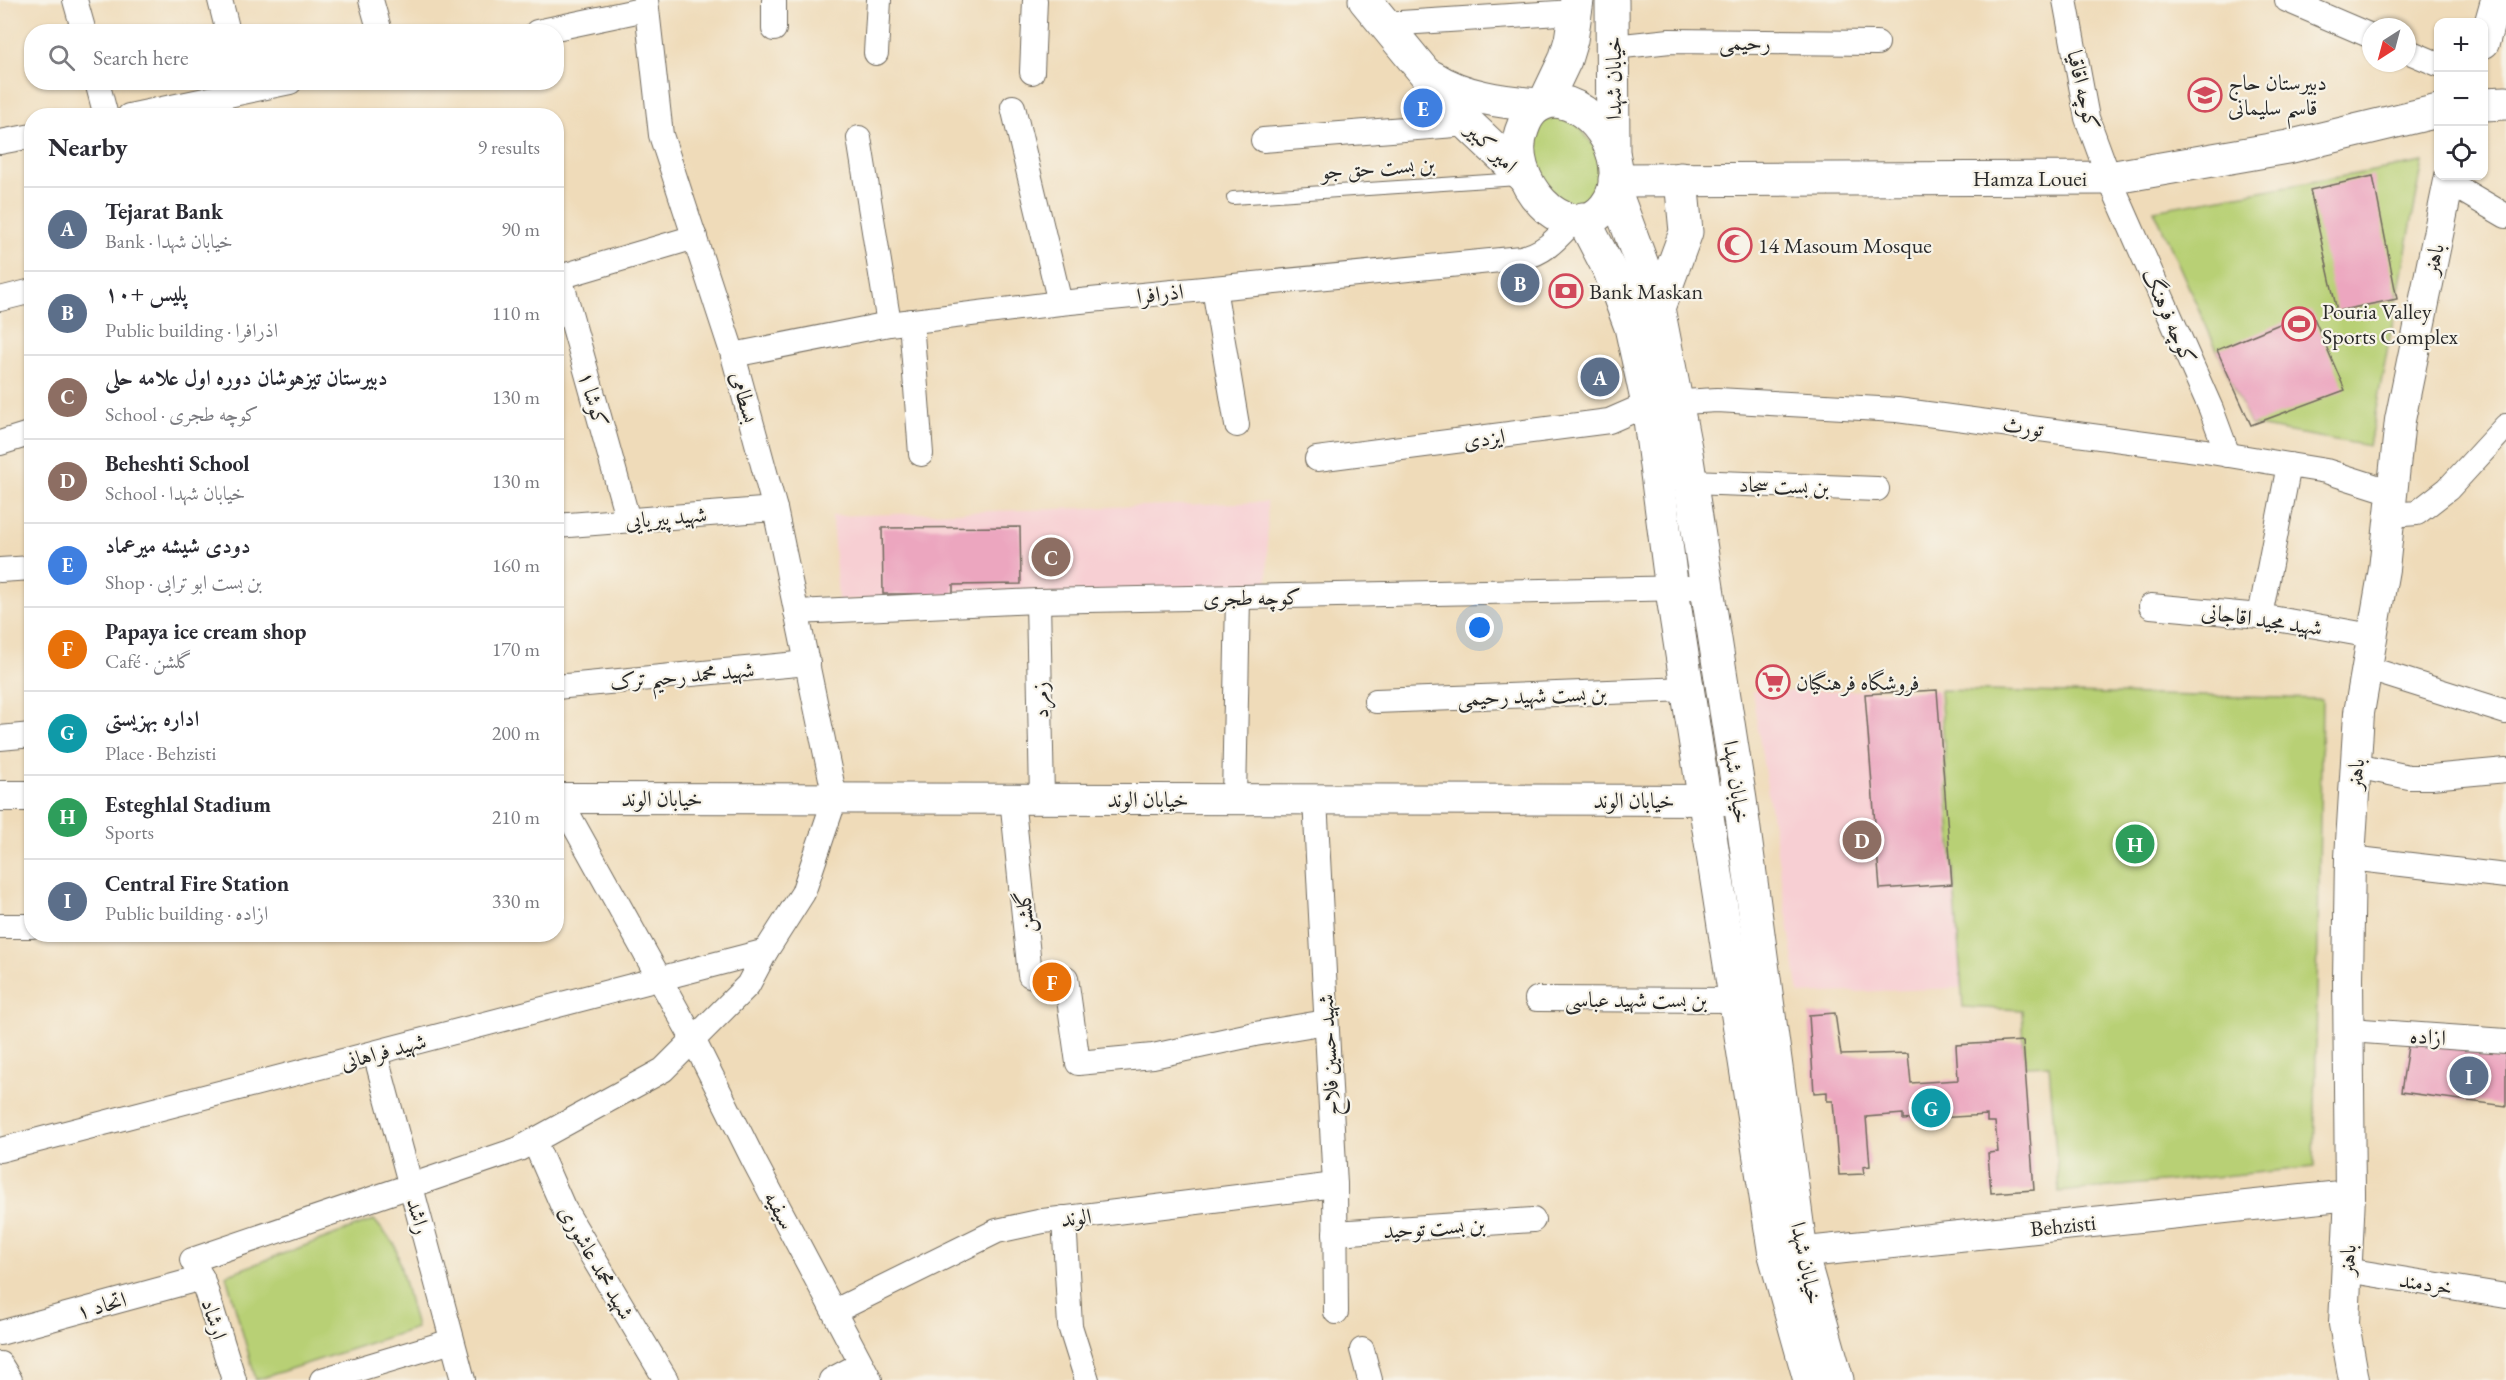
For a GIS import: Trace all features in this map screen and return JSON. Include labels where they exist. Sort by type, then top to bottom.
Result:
[{"type":"main road","name":"خیابان شهدا","points":[[1612,0],[1614,175],[1658,308],[1672,590],[1736,1000],[1788,1254],[1810,1380]]},
{"type":"main road","name":"خیابان شهدا","points":[[1542,104],[1565,60],[1571,40],[1576,6]]},
{"type":"main road","points":[[1375,12],[1423,71]]},
{"type":"main road","name":"امیر کبیر","points":[[1423,71],[1455,89],[1486,98],[1542,104]]},
{"type":"main road","name":"امیر کبیر","points":[[1423,71],[1468,124],[1525,178]]},
{"type":"main road","points":[[1560,101],[1584,112],[1600,129],[1614,175],[1605,207],[1599,212],[1579,219],[1560,216],[1543,205],[1532,192],[1525,178],[1519,157],[1518,141],[1524,123],[1532,110],[1542,104],[1560,101]]},
{"type":"main road","points":[[2488,104],[2506,103]]},
{"type":"main road","name":"Hamza Louei","points":[[1614,175],[1682,179],[2109,178],[2288,147],[2434,112]]},
{"type":"main road","points":[[1658,308],[1686,232],[1682,179]]},
{"type":"main road","name":"خیابان شهدا","points":[[1579,219],[1610,271],[1691,482],[1740,800],[1788,1254],[1837,1380]]},
{"type":"street","points":[[75,0],[82,24]]},
{"type":"street","points":[[220,0],[226,24]]},
{"type":"street","points":[[371,0],[378,24]]},
{"type":"street","points":[[774,0],[774,29]]},
{"type":"street","points":[[876,53],[879,0]]},
{"type":"street","points":[[1032,72],[1035,0]]},
{"type":"street","name":"کوچه اقاقیا","points":[[2064,0],[2087,118],[2109,178]]},
{"type":"street","points":[[2488,29],[2496,0]]},
{"type":"street","points":[[2293,1],[2362,32]]},
{"type":"street","points":[[564,25],[646,4]]},
{"type":"street","name":"بسطامی","points":[[646,4],[661,135],[733,355],[775,509],[835,798]]},
{"type":"street","points":[[1375,12],[1576,6]]},
{"type":"street","name":"رحیمی","points":[[1614,47],[1670,41],[1877,43]]},
{"type":"street","points":[[2416,55],[2434,62]]},
{"type":"street","points":[[99,90],[104,108]]},
{"type":"street","points":[[213,107],[237,90]]},
{"type":"street","points":[[1013,107],[1060,303]]},
{"type":"street","points":[[1263,140],[1468,124]]},
{"type":"street","points":[[0,142],[24,138]]},
{"type":"street","points":[[859,138],[900,323],[921,454]]},
{"type":"street","name":"کوچه فرهنگ","points":[[2109,178],[2211,409],[2228,455]]},
{"type":"street","name":"باهنر","points":[[2354,1380],[2344,1324],[2350,1195],[2348,978],[2350,858],[2359,713],[2384,569],[2400,420],[2449,180]]},
{"type":"street","points":[[2451,180],[2506,216]]},
{"type":"street","name":"اذرافرا","points":[[733,355],[900,323],[1060,303],[1521,258],[1535,255],[1547,248],[1579,219]]},
{"type":"street","points":[[564,276],[695,237]]},
{"type":"street","points":[[1214,288],[1237,425]]},
{"type":"street","points":[[0,299],[24,293]]},
{"type":"street","name":"کوشا ۱","points":[[564,299],[628,520]]},
{"type":"street","name":"تورث","points":[[1662,403],[1717,400],[1897,410],[2228,455],[2326,471],[2391,503]]},
{"type":"street","name":"ایزدی","points":[[1317,459],[1609,421],[1662,403]]},
{"type":"street","points":[[2391,503],[2417,513],[2448,489],[2506,426]]},
{"type":"street","points":[[0,443],[24,436]]},
{"type":"street","points":[[2260,616],[2289,465]]},
{"type":"street","name":"بن بست سجاد","points":[[1691,482],[1877,489]]},
{"type":"street","name":"شهید پیریایی","points":[[564,525],[775,509]]},
{"type":"street","points":[[0,570],[24,568]]},
{"type":"street","name":"کوچه طجری","points":[[796,612],[1038,601],[1672,590],[1708,587]]},
{"type":"street","points":[[1234,799],[1238,597]]},
{"type":"street","name":"زمرد","points":[[1038,601],[1042,798]]},
{"type":"street","name":"شهید مجید اقاجانی","points":[[2151,606],[2260,616],[2372,636]]},
{"type":"street","name":"شهید محمد رحیم ترک","points":[[564,686],[808,663]]},
{"type":"street","points":[[2366,668],[2506,712]]},
{"type":"street","name":"بن بست شهید رحیمی","points":[[1376,701],[1687,689]]},
{"type":"street","points":[[0,738],[24,736]]},
{"type":"street","points":[[2356,766],[2409,777],[2506,770]]},
{"type":"street","points":[[0,796],[24,796]]},
{"type":"street","name":"خیابان الوند","points":[[564,798],[1740,800]]},
{"type":"street","name":"اتحاد ۱","points":[[0,1333],[197,1269],[411,1186],[519,1149],[663,1070],[748,985],[766,951],[803,893],[835,798]]},
{"type":"street","name":"گلشن","points":[[1012,798],[1030,975],[1052,982],[1066,978],[1078,1063],[1153,1056],[1326,1022]]},
{"type":"street","name":"شهید حسین فلاح","points":[[1315,799],[1335,1185],[1336,1312]]},
{"type":"street","name":"سیفیه","points":[[564,809],[693,1039],[753,1159],[866,1372]]},
{"type":"street","points":[[2350,858],[2506,876]]},
{"type":"street","points":[[0,926],[24,926]]},
{"type":"street","name":"شهید فراهانی","points":[[0,1150],[766,951]]},
{"type":"street","name":"بن بست شهید عباسی","points":[[1537,999],[1736,1000]]},
{"type":"street","name":"ازاده","points":[[2349,1030],[2506,1041]]},
{"type":"street","name":"راشد","points":[[375,1053],[463,1380]]},
{"type":"street","name":"شهید محمد عاشوری","points":[[534,1142],[563,1207],[666,1380]]},
{"type":"street","name":"الوند","points":[[835,1311],[998,1231],[1064,1218],[1335,1185]]},
{"type":"street","name":"Behzisti","points":[[1788,1254],[2350,1195]]},
{"type":"street","points":[[1064,1218],[1070,1326],[1087,1380]]},
{"type":"street","name":"بن بست توحید","points":[[1335,1233],[1533,1220]]},
{"type":"street","name":"ارشاد","points":[[197,1269],[234,1380]]},
{"type":"street","name":"خردمند","points":[[2346,1270],[2506,1296]]},
{"type":"street","points":[[322,1380],[452,1341]]},
{"type":"street","points":[[1362,1350],[1370,1380]]},
{"type":"street","points":[[0,1364],[10,1380]]},
{"type":"street","points":[[831,1380],[866,1372]]},
{"type":"lane","name":"بن بست حق جو","points":[[1233,198],[1525,178]]},
{"type":"shaded area","points":[[1267,502],[1268,597],[838,600],[832,516]]},
{"type":"shaded area","points":[[1937,690],[1962,988],[1799,994],[1752,691]]},
{"type":"green space","points":[[1554,117],[1577,124],[1598,151],[1601,190],[1584,207],[1560,201],[1535,171],[1533,140],[1544,120]]},
{"type":"green space","name":"Pouria Valley Sports Complex","points":[[2423,162],[2369,446],[2251,425],[2154,210]]},
{"type":"green space","points":[[1940,690],[2322,699],[2314,1167],[2059,1192],[2049,1065],[2025,1066],[2022,1010],[1963,1007]]},
{"type":"green space","points":[[374,1220],[395,1245],[416,1328],[256,1380],[226,1275]]},
{"type":"building","points":[[2373,176],[2397,299],[2337,311],[2310,190]]},
{"type":"building","points":[[2311,311],[2345,390],[2251,425],[2217,350]]},
{"type":"building","points":[[1020,527],[1021,584],[953,585],[953,594],[883,594],[882,528]]},
{"type":"building","points":[[1937,690],[1952,884],[1880,889],[1865,694]]},
{"type":"building","points":[[1835,1013],[1841,1055],[1908,1053],[1911,1083],[1958,1080],[1956,1045],[2023,1041],[2034,1190],[1991,1193],[1988,1153],[1998,1152],[1995,1122],[1987,1122],[1987,1115],[1903,1120],[1903,1114],[1866,1117],[1870,1166],[1863,1167],[1864,1174],[1839,1175],[1833,1101],[1827,1101],[1827,1092],[1814,1093],[1809,1015]]},
{"type":"building","points":[[2409,1039],[2506,1053],[2506,1106],[2401,1092]]},
{"type":"place","name":"دبیرستان حاج قاسم سلیمانی","points":[[2205,95]]},
{"type":"place","name":"دودی شیشه میرعماد","points":[[1423,108]]},
{"type":"place","name":"14 Masoum Mosque","points":[[1735,245]]},
{"type":"place","name":"پلیس +۱۰","points":[[1520,283]]},
{"type":"place","name":"Bank Maskan","points":[[1566,291]]},
{"type":"place","name":"Pouria Valley Sports Complex","points":[[2299,324]]},
{"type":"place","name":"Tejarat Bank","points":[[1600,377]]},
{"type":"place","name":"دبیرستان تیزهوشان دوره اول علامه حلی","points":[[1051,557]]},
{"type":"place","name":"فروشگاه فرهنگیان","points":[[1773,682]]},
{"type":"place","name":"Beheshti School","points":[[1862,840]]},
{"type":"place","name":"Esteghlal Stadium","points":[[2135,844]]},
{"type":"place","name":"Papaya ice cream shop","points":[[1052,982]]},
{"type":"place","name":"Central Fire Station","points":[[2469,1076]]},
{"type":"place","name":"اداره بهزیستی","points":[[1931,1108]]}]
